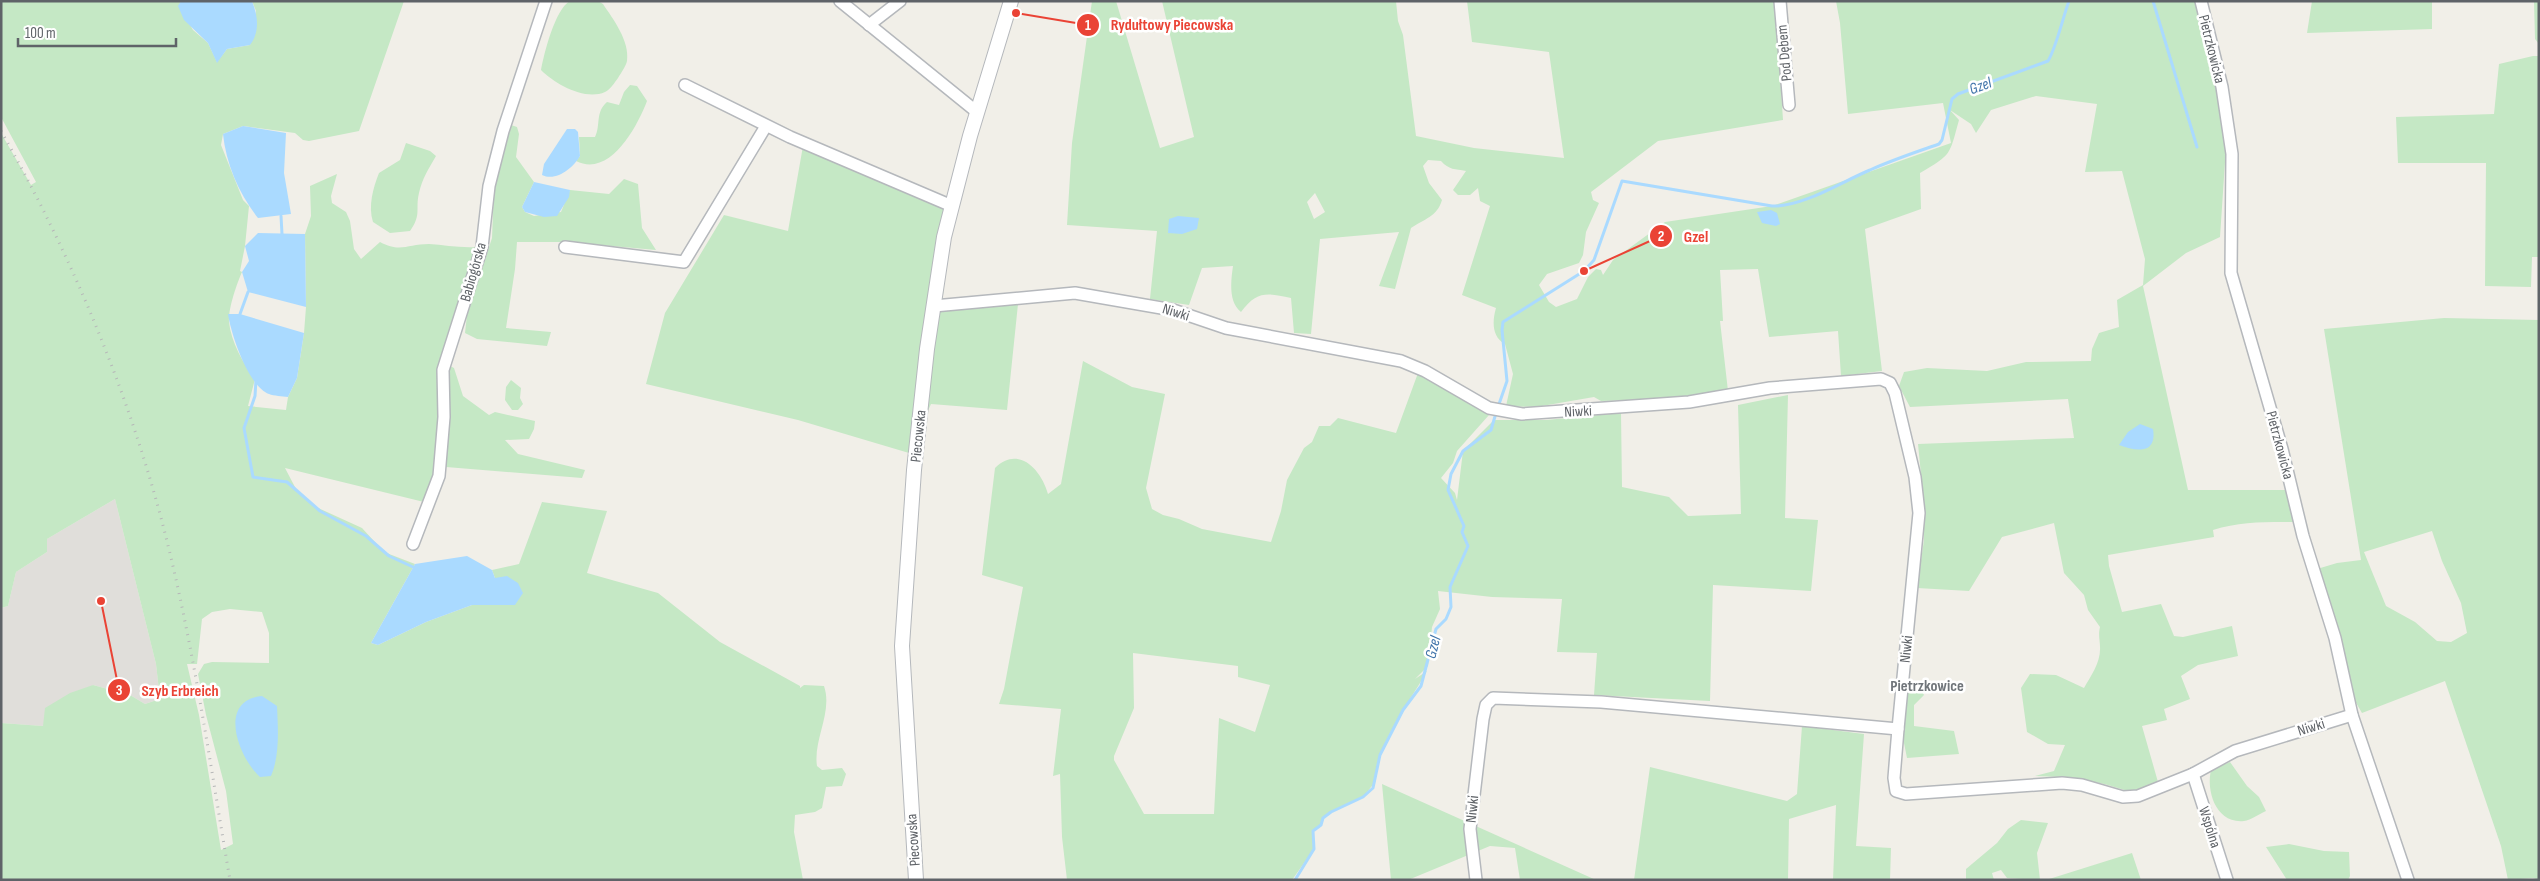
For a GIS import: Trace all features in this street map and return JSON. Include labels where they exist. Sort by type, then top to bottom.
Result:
[{"type":"street","name":"Babiogórska","points":[[413,544],[439,476],[444,416],[443,370],[482,247],[489,186],[503,131],[546,1]]},
{"type":"street","points":[[840,1],[977,112]]},
{"type":"street","points":[[869,25],[900,1]]},
{"type":"street","name":"Piecowska","points":[[916,880],[902,646],[914,470],[944,238],[977,112],[1010,1]]},
{"type":"street","name":"Pod Dębem","points":[[1780,1],[1789,105]]},
{"type":"street","name":"Pietrzkowicka","points":[[2201,1],[2222,87],[2232,154],[2231,273],[2282,449],[2303,536],[2335,638],[2352,715],[2408,880]]},
{"type":"street","points":[[686,85],[766,126],[952,206]]},
{"type":"street","points":[[565,246],[684,262],[766,126]]},
{"type":"street","name":"Niwki","points":[[934,306],[1075,293],[1123,300],[1173,310],[1226,328],[1401,361],[1425,371],[1489,408],[1522,414],[1690,402],[1770,388],[1867,379],[1881,379],[1890,383],[1895,393],[1908,443],[1915,477],[1919,513],[1894,778],[1896,791],[1906,794],[2062,783],[2082,785],[2123,797],[2138,796],[2193,774],[2234,751],[2352,715]]},
{"type":"street","name":"Niwki","points":[[1476,880],[1470,829],[1482,719],[1486,705],[1493,698],[1601,702],[1898,729]]},
{"type":"street","name":"Wspólna","points":[[2193,774],[2227,880]]},
{"type":"shaded area","points":[[115,499],[156,664],[160,699],[145,704],[130,695],[93,685],[43,726],[1,723],[1,608],[8,606],[16,572],[47,552],[47,539]]},
{"type":"green space","points":[[1,1],[181,1],[179,6],[193,30],[208,43],[217,62],[227,49],[250,45],[256,11],[252,1],[404,1],[359,131],[309,141],[303,140],[295,133],[243,126],[223,134],[221,145],[243,200],[249,206],[245,246],[240,271],[242,272],[235,289],[229,317],[230,330],[238,352],[255,379],[248,406],[286,410],[288,397],[297,378],[306,307],[305,234],[311,216],[310,186],[337,174],[331,196],[332,203],[346,212],[350,221],[354,249],[361,259],[380,242],[393,247],[429,244],[476,247],[442,362],[454,368],[463,396],[489,415],[495,412],[535,421],[534,429],[529,439],[505,440],[518,454],[585,470],[582,478],[434,466],[433,477],[424,502],[285,468],[296,489],[316,507],[362,528],[384,552],[415,564],[371,643],[378,645],[426,622],[472,605],[515,605],[495,578],[492,570],[519,564],[542,502],[607,511],[587,573],[658,593],[720,642],[800,686],[800,688],[804,685],[824,686],[826,706],[818,746],[817,766],[822,770],[842,768],[846,774],[842,786],[826,787],[822,808],[815,812],[795,815],[794,832],[803,880],[1,880],[1,723],[43,726],[45,708],[70,693],[93,685],[130,695],[145,704],[160,699],[156,664],[115,499],[47,539],[47,552],[16,572],[8,606],[1,608],[1,133],[31,185],[36,182],[1,117]],"holes":[[[230,609],[262,612],[269,633],[269,663],[212,662],[204,664],[198,674],[206,715],[226,791],[233,844],[221,850],[199,715],[187,664],[197,664],[202,619],[212,612]]]},
{"type":"green space","points":[[570,1],[598,1],[603,4],[616,23],[623,38],[626,46],[627,61],[614,84],[605,92],[589,94],[571,90],[554,81],[541,70],[555,22]]},
{"type":"green space","points":[[1092,1],[1116,1],[1160,148],[1194,137],[1162,1],[1396,1],[1398,21],[1403,35],[1416,136],[1474,148],[1564,158],[1549,52],[1472,42],[1467,1],[1775,1],[1783,120],[1658,141],[1591,192],[1593,200],[1599,203],[1586,232],[1583,255],[1579,263],[1547,274],[1539,285],[1549,302],[1556,307],[1577,299],[1588,277],[1596,269],[1601,270],[1603,275],[1613,260],[1665,222],[1772,206],[1951,143],[1943,103],[1848,114],[1840,23],[1836,1],[2196,1],[2216,82],[2226,147],[2220,237],[2186,253],[2143,286],[2188,490],[2289,490],[2298,522],[2234,525],[2213,530],[2214,537],[2108,555],[2109,566],[2122,612],[2161,604],[2174,636],[2183,637],[2232,626],[2238,656],[2198,665],[2181,676],[2190,699],[2164,709],[2167,720],[2142,726],[2158,782],[2130,792],[2084,780],[2035,776],[2054,771],[2065,745],[2048,744],[2027,732],[2021,688],[2030,674],[2056,675],[2084,688],[2095,669],[2100,653],[2100,627],[2088,610],[2084,595],[2064,573],[2054,523],[2002,537],[1969,591],[1917,588],[1924,540],[1924,505],[1918,444],[2074,438],[2068,399],[1910,407],[1899,386],[1904,372],[1927,368],[1987,371],[2026,362],[2091,361],[2092,349],[2099,333],[2119,327],[2117,300],[2143,285],[2145,259],[2122,171],[2085,172],[2097,104],[2036,96],[1991,110],[1976,133],[1971,124],[1950,110],[1959,120],[1951,148],[1938,162],[1920,173],[1921,209],[1865,229],[1882,371],[1841,376],[1838,331],[1769,337],[1758,269],[1720,270],[1723,321],[1720,321],[1728,391],[1666,399],[1601,401],[1594,397],[1536,407],[1506,406],[1513,374],[1505,344],[1495,333],[1494,319],[1496,308],[1462,295],[1490,206],[1480,201],[1478,188],[1470,195],[1458,195],[1453,190],[1466,171],[1450,168],[1441,161],[1428,160],[1423,166],[1429,183],[1442,200],[1440,206],[1430,217],[1411,228],[1395,289],[1379,286],[1399,232],[1320,239],[1311,334],[1294,333],[1291,298],[1269,294],[1263,295],[1252,300],[1241,312],[1237,308],[1231,290],[1233,266],[1202,268],[1189,305],[1150,299],[1157,231],[1067,225],[1072,143]],"holes":[[[1315,193],[1325,212],[1314,219],[1307,202]]]},
{"type":"green space","points":[[2312,1],[2432,1],[2432,29],[2307,33]]},
{"type":"green space","points":[[2534,1],[2539,1],[2539,44],[2535,39]]},
{"type":"green space","points":[[2539,56],[2539,257],[2532,257],[2531,287],[2485,286],[2486,163],[2398,163],[2396,117],[2494,114],[2499,64]]},
{"type":"green space","points":[[630,85],[637,86],[647,101],[629,136],[611,156],[600,162],[588,164],[576,161],[580,156],[579,137],[595,137],[603,106],[607,102],[619,105],[624,92]]},
{"type":"green space","points":[[508,124],[517,127],[519,134],[516,157],[534,182],[522,207],[525,212],[534,216],[561,212],[570,190],[609,194],[624,179],[638,184],[642,228],[656,250],[567,242],[517,242],[506,328],[551,332],[547,346],[477,339],[465,333],[467,315],[492,238],[494,188]]},
{"type":"green space","points":[[406,143],[430,151],[436,156],[420,188],[417,216],[414,225],[410,231],[390,233],[373,222],[371,210],[372,197],[379,173],[400,160]]},
{"type":"green space","points":[[803,146],[952,206],[942,305],[1018,304],[1007,410],[931,404],[909,453],[798,420],[646,384],[665,313],[724,215],[788,231]]},
{"type":"green space","points":[[2444,318],[2539,320],[2539,880],[2533,878],[2508,880],[2501,846],[2445,681],[2362,713],[2351,694],[2317,569],[2337,563],[2361,560],[2324,329]],"holes":[[[2432,531],[2442,561],[2461,603],[2467,633],[2451,642],[2437,641],[2415,622],[2386,606],[2364,552]]]},
{"type":"green space","points":[[1083,361],[1132,387],[1165,394],[1146,488],[1152,509],[1202,529],[1271,542],[1281,511],[1287,480],[1304,448],[1312,442],[1319,426],[1330,426],[1338,418],[1396,433],[1418,373],[1489,415],[1457,451],[1453,463],[1441,478],[1455,493],[1457,500],[1463,451],[1494,420],[1546,420],[1621,413],[1622,487],[1669,497],[1688,516],[1741,514],[1738,405],[1788,395],[1785,518],[1818,520],[1811,591],[1713,585],[1710,701],[1594,695],[1597,653],[1557,652],[1562,599],[1492,597],[1438,591],[1440,609],[1432,627],[1428,666],[1415,679],[1427,671],[1387,739],[1377,768],[1376,781],[1363,797],[1331,812],[1323,818],[1321,825],[1313,831],[1314,849],[1292,880],[1067,880],[1062,837],[1060,774],[1053,776],[1061,709],[999,704],[1004,689],[1023,587],[982,575],[995,468],[1004,461],[1020,460],[1027,463],[1040,476],[1048,494],[1061,484]],"holes":[[[1133,653],[1238,666],[1238,677],[1270,685],[1255,732],[1219,718],[1214,814],[1144,814],[1114,760],[1134,708]]]},
{"type":"green space","points":[[511,380],[521,388],[520,398],[523,404],[518,410],[512,410],[505,400],[506,387]]},
{"type":"green space","points":[[1916,681],[1924,695],[1914,705],[1914,726],[1954,731],[1959,754],[1907,758],[1901,728],[1906,690]]},
{"type":"green space","points":[[1802,726],[1864,734],[1856,846],[1891,848],[1890,880],[1833,880],[1836,805],[1789,819],[1788,880],[1634,880],[1650,767],[1787,801],[1797,794]]},
{"type":"green space","points":[[2230,762],[2247,786],[2259,797],[2266,811],[2244,821],[2234,821],[2220,812],[2215,804],[2210,787],[2211,770]]},
{"type":"green space","points":[[1382,784],[1596,880],[1520,880],[1515,848],[1490,846],[1408,880],[1391,880]]},
{"type":"green space","points":[[2021,820],[2048,823],[2037,853],[2040,880],[2007,878],[2001,870],[1992,873],[1994,880],[1966,880],[1966,869],[1997,843],[2008,829]]},
{"type":"green space","points":[[2289,844],[2324,851],[2349,852],[2350,876],[2348,880],[2287,880],[2266,847]]},
{"type":"green space","points":[[2132,853],[2141,880],[2046,880]]},
{"type":"water","points":[[181,1],[252,1],[256,12],[257,24],[253,40],[250,45],[227,49],[217,63],[208,43],[184,20],[178,6]]},
{"type":"water","points":[[243,126],[286,133],[284,173],[291,214],[258,218],[239,189],[230,167],[223,134]]},
{"type":"water","points":[[567,129],[575,129],[578,132],[580,156],[564,173],[553,177],[542,175],[544,164]]},
{"type":"water","points":[[534,182],[570,190],[569,197],[557,216],[544,217],[525,212],[522,207]]},
{"type":"water","points":[[1771,210],[1777,213],[1780,224],[1776,226],[1762,223],[1757,212]]},
{"type":"water","points":[[1178,216],[1199,218],[1197,229],[1182,234],[1168,233],[1169,219]]},
{"type":"water","points":[[258,233],[305,234],[306,307],[248,292],[242,272],[249,261],[245,246]]},
{"type":"water","points":[[228,314],[240,314],[304,333],[297,378],[288,397],[269,394],[254,381],[237,346]]},
{"type":"water","points":[[2140,424],[2153,429],[2152,443],[2149,447],[2139,450],[2119,445],[2128,432]]},
{"type":"water","points":[[467,556],[492,570],[495,578],[507,576],[518,583],[523,593],[515,605],[472,605],[426,622],[378,645],[371,643],[415,564]]},
{"type":"water","points":[[262,696],[277,706],[278,742],[271,776],[260,777],[252,768],[239,744],[236,718],[240,708],[248,700]]},
{"type":"waterway","name":"Gzel","points":[[1498,407],[1507,381],[1502,330],[1503,322],[1584,271],[1594,260],[1622,181],[1772,206],[1796,202],[1822,193],[1878,166],[1939,144],[1942,140],[1952,99],[1958,94],[2048,61],[2057,41],[2069,1]]},
{"type":"waterway","points":[[2153,1],[2197,147]]},
{"type":"waterway","points":[[281,216],[282,234]]},
{"type":"waterway","points":[[240,314],[248,292]]},
{"type":"waterway","points":[[256,380],[255,396],[244,428],[253,477],[287,482],[320,511],[366,536],[389,556],[413,567]]},
{"type":"waterway","name":"Gzel","points":[[1295,880],[1314,849],[1313,831],[1321,825],[1323,818],[1331,812],[1363,797],[1373,788],[1380,755],[1403,710],[1421,686],[1436,629],[1446,619],[1451,607],[1450,587],[1468,546],[1462,532],[1464,526],[1448,490],[1451,474],[1463,451],[1491,430],[1496,413]]},
{"type":"railway","points":[[1,131],[26,176],[72,270],[112,366],[146,464],[171,559],[191,650],[230,880]]},
{"type":"place","name":"Rydułtowy Piecowska","points":[[1016,13]]},
{"type":"place","name":"Gzel","points":[[1584,271]]},
{"type":"place","name":"Szyb Erbreich","points":[[101,601]]},
{"type":"district","name":"Pietrzkowice","points":[[1927,685]]}]
